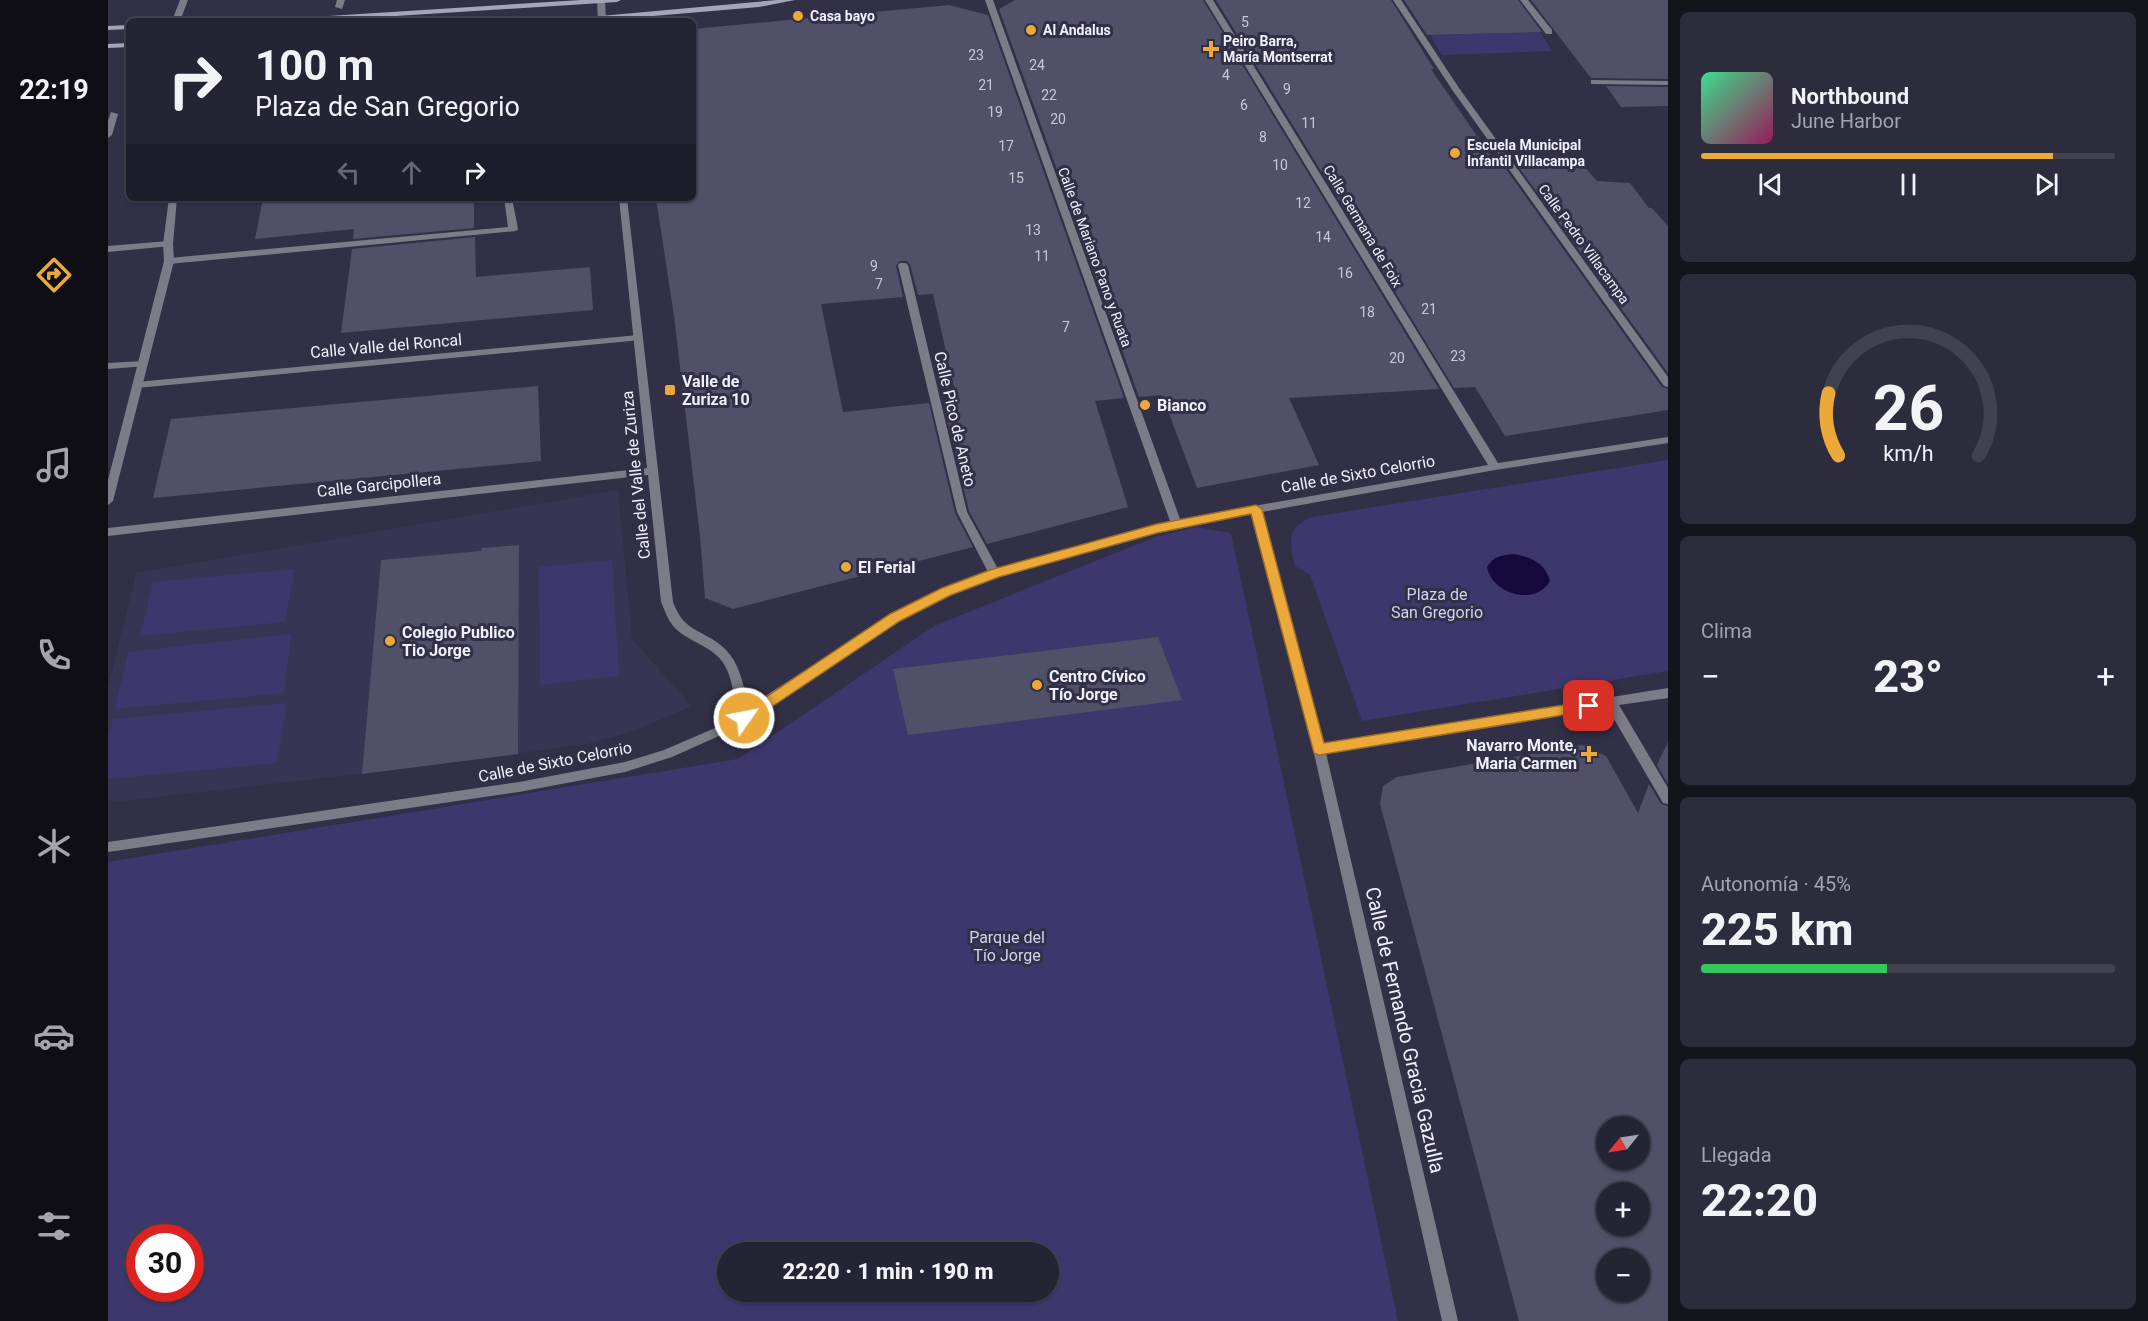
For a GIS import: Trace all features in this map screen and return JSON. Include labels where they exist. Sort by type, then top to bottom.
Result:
[{"type":"main road","points":[[329,18],[617,0]]},
{"type":"main road","points":[[623,18],[791,0]]},
{"type":"main road","points":[[108,28],[126,27]]},
{"type":"main road","points":[[108,46],[126,45]]},
{"type":"street","points":[[177,18],[184,0]]},
{"type":"street","name":"Calle de Mariano Pano y Ruata","points":[[989,0],[1176,523]]},
{"type":"street","name":"Calle Germana de Foix","points":[[1209,0],[1495,467]]},
{"type":"street","name":"Calle Pedro Villacampa","points":[[1397,0],[1462,99],[1668,384]]},
{"type":"street","points":[[1524,0],[1549,32]]},
{"type":"street","points":[[601,1],[602,18]]},
{"type":"street","points":[[1594,82],[1668,82]]},
{"type":"street","points":[[108,135],[114,114]]},
{"type":"street","points":[[108,501],[169,261],[168,244],[174,201]]},
{"type":"street","points":[[169,261],[513,229],[508,201]]},
{"type":"street","name":"Calle del Valle de Zuriza","points":[[622,201],[670,613],[685,632],[720,651],[727,660],[744,718]]},
{"type":"street","points":[[108,249],[168,244]]},
{"type":"street","name":"Calle Pico de Aneto","points":[[903,265],[962,512],[995,573]]},
{"type":"street","name":"Calle Valle del Roncal","points":[[137,385],[638,338]]},
{"type":"street","points":[[108,366],[143,364]]},
{"type":"street","name":"Calle de Sixto Celorrio","points":[[108,847],[519,788],[625,767],[701,741],[744,718],[895,618],[946,592],[995,573],[1176,523],[1495,467],[1668,440]]},
{"type":"street","name":"Calle Garcipollera","points":[[108,532],[653,471]]},
{"type":"street","points":[[1256,509],[1319,749],[1668,693]]},
{"type":"street","points":[[1611,703],[1668,799]]},
{"type":"street","name":"Calle de Fernando Gracia Gazulla","points":[[1319,749],[1450,1321]]},
{"type":"shaded area","points":[[618,490],[632,639],[692,706],[634,731],[587,744],[412,768],[115,802],[108,800],[108,688],[136,573]]},
{"type":"shaded area","points":[[1514,554],[1532,559],[1541,565],[1550,581],[1543,589],[1535,594],[1515,594],[1497,584],[1487,567],[1492,560],[1498,557]]},
{"type":"green space","points":[[1540,32],[1552,51],[1442,55],[1430,35]]},
{"type":"green space","name":"Plaza de San Gregorio","points":[[1668,460],[1668,671],[1362,721],[1310,575],[1295,566],[1291,543],[1293,531],[1297,526],[1312,517]]},
{"type":"green space","name":"Parque del Tío Jorge","points":[[1196,527],[1231,533],[1398,1321],[108,1321],[108,862],[738,759],[934,626],[1155,537]]},
{"type":"green space","points":[[612,560],[619,676],[540,685],[539,567]]},
{"type":"green space","points":[[295,569],[285,622],[140,636],[153,582]]},
{"type":"green space","points":[[291,634],[284,693],[115,709],[128,652]]},
{"type":"green space","points":[[287,703],[277,763],[108,779],[108,738],[113,719]]},
{"type":"building","points":[[1015,0],[1203,0],[1439,389],[1289,398],[1319,465],[1197,488],[1162,395],[1139,397],[999,9]]},
{"type":"building","points":[[1216,0],[1391,0],[1434,69],[1431,69],[1496,164],[1506,169],[1662,387],[1668,389],[1668,410],[1505,436],[1475,387],[1454,388]]},
{"type":"building","points":[[1404,0],[1518,0],[1542,32],[1427,35]]},
{"type":"building","points":[[1531,0],[1668,0],[1668,79],[1591,78]]},
{"type":"building","points":[[949,5],[988,15],[1124,398],[1095,401],[1128,507],[987,544],[969,511],[943,401],[957,400],[933,294],[918,295],[910,264],[900,261],[896,266],[903,297],[821,304],[843,412],[929,403],[955,513],[973,547],[733,609],[705,598],[700,536],[674,316],[656,201],[696,201],[696,29]]},
{"type":"building","points":[[1606,86],[1668,87],[1668,106],[1621,107]]},
{"type":"building","points":[[1584,166],[1597,181],[1630,183],[1649,208],[1652,208],[1668,226],[1668,373],[1520,169]]},
{"type":"building","points":[[262,201],[474,201],[474,228],[353,239],[354,229],[255,239]]},
{"type":"building","points":[[475,237],[476,277],[590,267],[593,310],[341,333],[352,249]]},
{"type":"building","points":[[538,386],[541,461],[153,498],[171,419]]},
{"type":"building","points":[[519,545],[518,754],[362,774],[381,560],[481,551],[482,548]]},
{"type":"building","name":"Centro Cívico Tío Jorge","points":[[1158,637],[1182,700],[908,735],[893,669]]},
{"type":"building","points":[[1668,742],[1668,784],[1657,765]]},
{"type":"building","points":[[1582,745],[1606,756],[1638,813],[1649,784],[1661,804],[1668,806],[1668,1321],[1519,1321],[1380,804],[1383,786],[1397,777]]},
{"type":"place","name":"Casa bayo","points":[[798,16]]},
{"type":"place","name":"Al Andalus","points":[[1031,30]]},
{"type":"place","name":"Peiro Barra, María Montserrat","points":[[1211,49]]},
{"type":"place","name":"Escuela Municipal Infantil Villacampa","points":[[1455,153]]},
{"type":"place","name":"Valle de Zuriza 10","points":[[670,390]]},
{"type":"place","name":"Bianco","points":[[1145,405]]},
{"type":"place","name":"El Ferial","points":[[846,567]]},
{"type":"place","name":"Colegio Publico Tio Jorge","points":[[390,641]]},
{"type":"place","name":"Centro Cívico Tío Jorge","points":[[1037,685]]},
{"type":"place","name":"Navarro Monte, Maria Carmen","points":[[1589,754]]},
{"type":"route","points":[[744,718],[895,618],[946,592],[995,573],[1157,528],[1256,509],[1319,749],[1589,706]]}]
